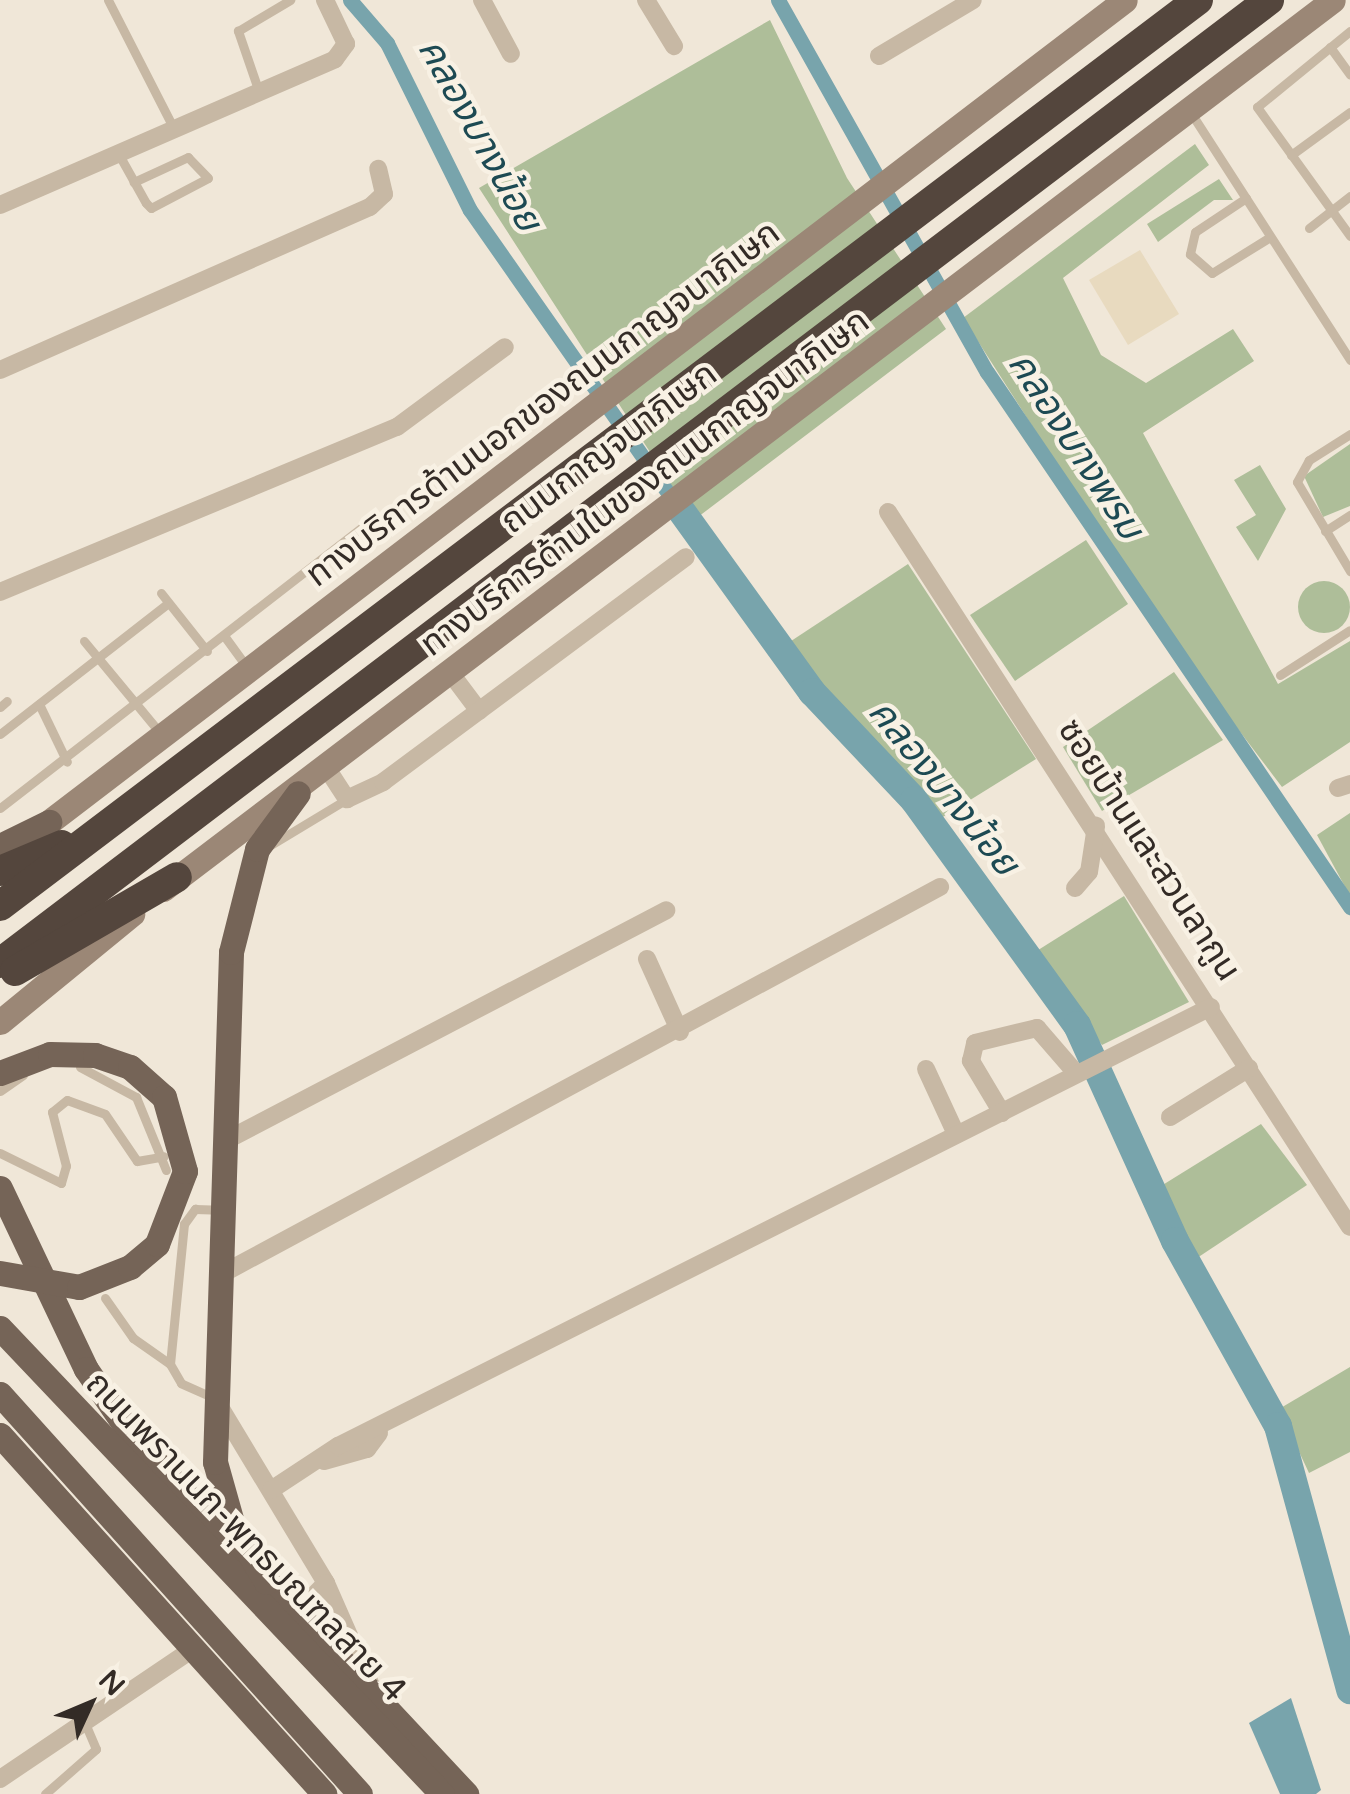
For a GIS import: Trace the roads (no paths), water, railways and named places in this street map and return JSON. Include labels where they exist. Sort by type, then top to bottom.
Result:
[{"type":"highway","name":"ถนนกาญจนาภิเษก","points":[[0,906],[1198,0]]},
{"type":"highway","name":"ถนนกาญจนาภิเษก","points":[[0,964],[555,534],[1269,0]]},
{"type":"highway","points":[[0,871],[106,826]]},
{"type":"highway","points":[[0,980],[177,878]]},
{"type":"main road","name":"ทางบริการด้านนอกของถนนกาญจนาภิเษก","points":[[0,859],[252,673],[1125,0]]},
{"type":"main road","name":"ทางบริการด้านในของถนนกาญจนาภิเษก","points":[[0,1022],[177,878],[298,793],[1333,0]]},
{"type":"main road","points":[[266,1582],[223,1494],[216,1399],[231,952],[257,850],[298,793]]},
{"type":"main road","points":[[0,846],[49,822]]},
{"type":"main road","points":[[0,1072],[50,1054],[94,1055],[130,1067],[164,1097],[185,1172],[157,1244],[130,1267],[79,1288],[0,1273]]},
{"type":"main road","points":[[0,1188],[118,1419],[466,1794]]},
{"type":"main road","name":"ถนนพรานนก-พุทธมณฑลสาย 4","points":[[0,1328],[159,1500],[442,1794]]},
{"type":"main road","points":[[0,1394],[360,1794]]},
{"type":"main road","points":[[0,1434],[323,1794]]},
{"type":"street","points":[[0,205],[344,52],[325,0]]},
{"type":"street","points":[[482,0],[511,54]]},
{"type":"street","points":[[646,0],[674,46]]},
{"type":"street","points":[[879,56],[973,0]]},
{"type":"street","points":[[0,370],[370,207],[384,194],[378,168]]},
{"type":"street","points":[[0,592],[396,427],[505,347]]},
{"type":"street","name":"ซอยบ้านและสวนลากูน","points":[[888,512],[1096,826],[1350,1227]]},
{"type":"street","points":[[328,770],[347,800],[479,711],[686,557]]},
{"type":"street","points":[[452,675],[479,711]]},
{"type":"street","points":[[1075,888],[1090,872],[1096,826]]},
{"type":"street","points":[[220,1275],[680,1032],[940,887]]},
{"type":"street","points":[[224,1141],[666,910]]},
{"type":"street","points":[[647,960],[680,1032]]},
{"type":"street","points":[[270,1490],[324,1461],[366,1449],[379,1433],[956,1134],[1211,1007]]},
{"type":"street","points":[[1002,1112],[971,1061],[975,1044],[1038,1028],[1083,1070]]},
{"type":"street","points":[[1170,1117],[1249,1068]]},
{"type":"street","points":[[926,1070],[956,1134]]},
{"type":"street","points":[[216,1399],[326,1583],[375,1696]]},
{"type":"street","points":[[296,1614],[326,1583]]},
{"type":"street","points":[[0,1779],[193,1649]]},
{"type":"lane","points":[[108,0],[174,128]]},
{"type":"lane","points":[[259,92],[238,31],[290,0]]},
{"type":"lane","points":[[1350,31],[1257,107],[1350,236]]},
{"type":"lane","points":[[1330,47],[1350,75]]},
{"type":"lane","points":[[1190,111],[1350,360]]},
{"type":"lane","points":[[1291,155],[1350,112]]},
{"type":"lane","points":[[118,153],[134,182],[159,208],[208,178],[188,156],[134,182]]},
{"type":"lane","points":[[1309,228],[1350,196]]},
{"type":"lane","points":[[1246,198],[1190,236],[1190,254],[1212,273],[1270,237]]},
{"type":"lane","points":[[1350,434],[1297,475],[1350,571]]},
{"type":"lane","points":[[1325,531],[1350,516]]},
{"type":"lane","points":[[0,808],[68,762],[362,528]]},
{"type":"lane","points":[[161,593],[207,652]]},
{"type":"lane","points":[[0,734],[102,660],[168,604]]},
{"type":"lane","points":[[1280,675],[1350,630]]},
{"type":"lane","points":[[225,637],[252,673]]},
{"type":"lane","points":[[84,641],[162,736]]},
{"type":"lane","points":[[39,704],[68,762]]},
{"type":"lane","points":[[257,850],[347,800]]},
{"type":"lane","points":[[0,1091],[47,1064],[90,1067],[136,1097],[164,1156],[166,1170]]},
{"type":"lane","points":[[0,1153],[60,1182],[66,1166],[52,1112],[68,1100],[106,1114],[137,1161],[164,1156]]},
{"type":"lane","points":[[170,1364],[184,1224],[195,1209],[222,1210]]},
{"type":"lane","points":[[104,1298],[133,1338],[170,1364],[181,1382],[216,1399]]},
{"type":"lane","points":[[44,1794],[96,1749],[84,1721]]},
{"type":"water","points":[[1291,1698],[1321,1790],[1316,1794],[1280,1794],[1249,1723]]},
{"type":"waterway","name":"คลองบางน้อย","points":[[350,0],[387,43],[470,210],[677,506]]},
{"type":"waterway","name":"คลองบางพรม","points":[[778,0],[987,372],[1350,907]]},
{"type":"waterway","name":"คลองบางน้อย","points":[[680,509],[812,692],[914,800],[1077,1025],[1175,1241],[1278,1426],[1350,1690]]}]
